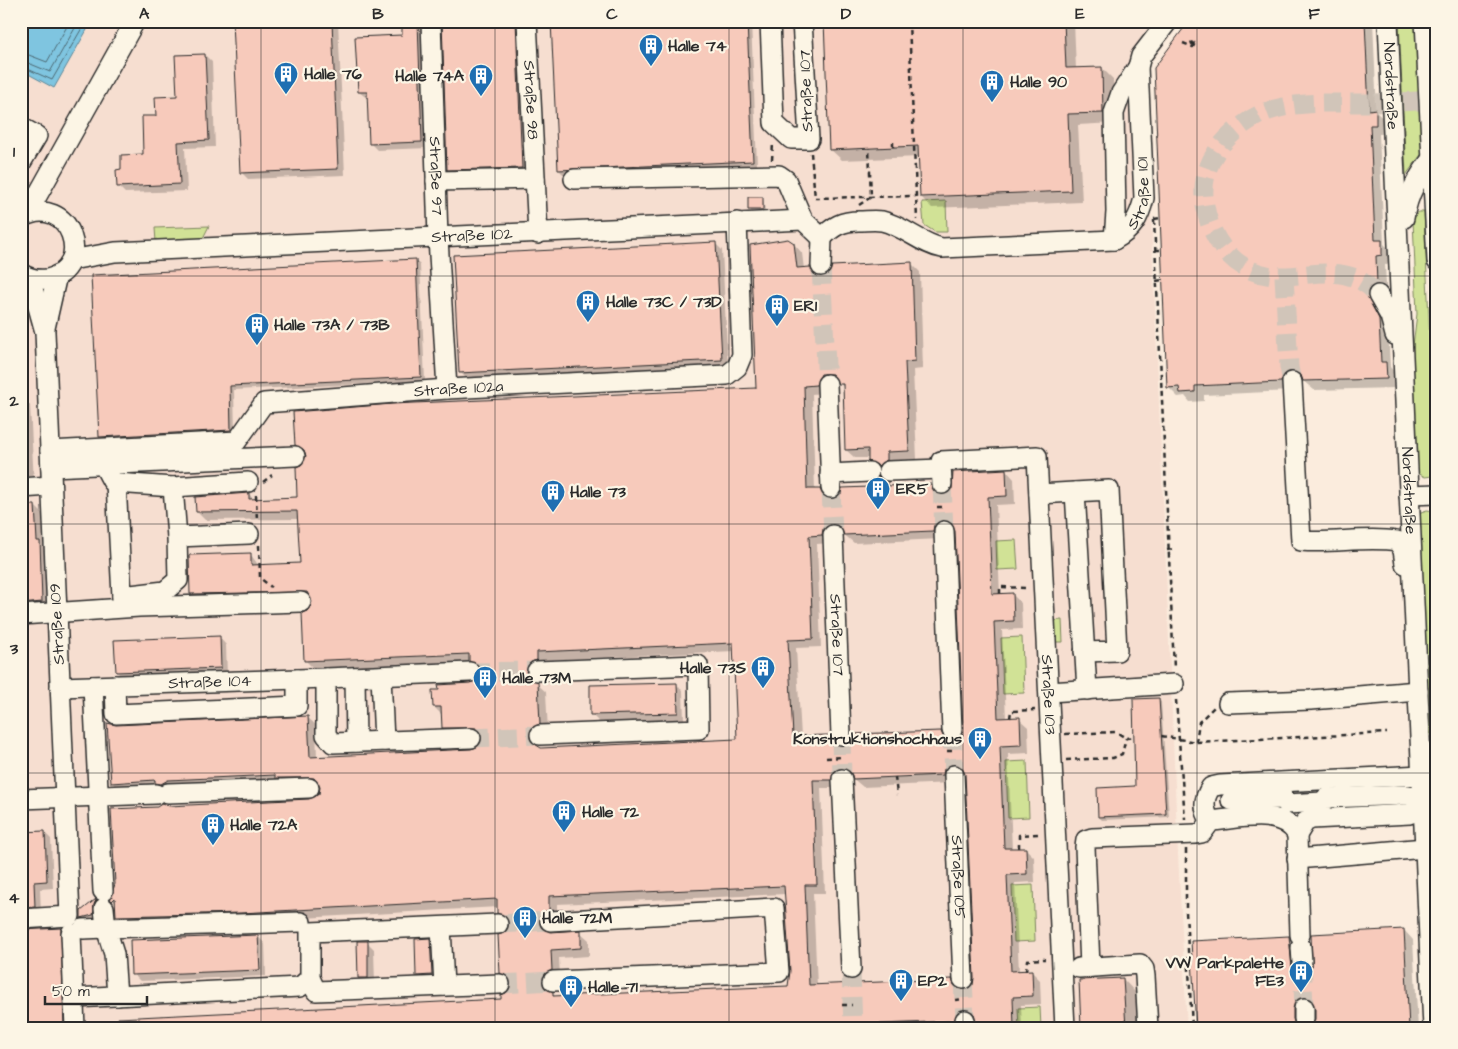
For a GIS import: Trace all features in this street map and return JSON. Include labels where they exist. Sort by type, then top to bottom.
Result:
[{"type":"street","points":[[24,216],[134,21]]},
{"type":"street","name":"Straße 97","points":[[431,21],[438,238],[447,389]]},
{"type":"street","name":"Straße 98","points":[[527,21],[538,234]]},
{"type":"street","name":"Straße 107","points":[[770,21],[774,124],[791,138],[809,139],[802,21]]},
{"type":"street","points":[[1114,240],[1116,212],[1114,113],[1121,93],[1138,67],[1141,56],[1168,21]]},
{"type":"street","name":"Nordstraße","points":[[1388,21],[1422,775],[1416,811],[1423,842],[1423,927],[1430,940],[1434,961]]},
{"type":"street","points":[[1425,21],[1431,37],[1437,261]]},
{"type":"street","name":"Straße 101","points":[[925,243],[957,248],[1114,240],[1128,232],[1139,218],[1144,198],[1138,67]]},
{"type":"street","points":[[21,127],[37,136],[21,163]]},
{"type":"street","points":[[1398,250],[1406,200],[1416,180],[1435,157]]},
{"type":"street","points":[[53,214],[53,179],[56,162]]},
{"type":"street","points":[[574,179],[779,174],[786,180],[803,220],[822,238]]},
{"type":"street","points":[[436,181],[535,178]]},
{"type":"street","points":[[24,216],[37,212],[53,214],[66,224],[72,234],[74,247],[71,260],[57,275],[44,332]]},
{"type":"street","name":"Straße 102","points":[[71,260],[116,252],[538,234],[736,222],[803,220]]},
{"type":"street","points":[[821,266],[822,238],[834,225],[852,221],[882,221],[925,243]]},
{"type":"street","name":"Straße 102a","points":[[51,468],[237,441],[264,403],[447,389],[727,375],[737,367],[742,355],[736,222]]},
{"type":"street","name":"Straße 102","points":[[72,234],[116,252]]},
{"type":"street","points":[[23,274],[40,279],[57,275]]},
{"type":"street","points":[[23,274],[33,289],[44,332]]},
{"type":"street","points":[[1378,296],[1390,316],[1403,367]]},
{"type":"street","name":"Straße 109","points":[[44,332],[65,798],[75,926],[75,1028]]},
{"type":"street","points":[[1292,382],[1301,540],[1317,542],[1381,538],[1396,541],[1403,550],[1404,562],[1412,575]]},
{"type":"street","points":[[827,384],[831,481],[869,472]]},
{"type":"street","points":[[21,488],[51,468],[295,456]]},
{"type":"street","name":"Straße 103","points":[[888,471],[941,471],[1037,456],[1065,1028]]},
{"type":"street","points":[[104,464],[112,481],[116,482],[173,487],[250,487]]},
{"type":"street","points":[[116,482],[127,604]]},
{"type":"street","points":[[127,604],[165,591],[178,580],[173,487]]},
{"type":"street","points":[[1039,494],[1109,490],[1117,650],[1084,652]]},
{"type":"street","points":[[1075,492],[1087,690]]},
{"type":"street","points":[[1409,495],[1437,494]]},
{"type":"street","points":[[944,531],[952,730]]},
{"type":"street","points":[[177,537],[249,534]]},
{"type":"street","name":"Straße 107","points":[[833,535],[841,734]]},
{"type":"street","points":[[21,615],[57,614],[127,604],[301,602]]},
{"type":"street","points":[[538,671],[698,665],[699,729],[540,735]]},
{"type":"street","name":"Straße 104","points":[[60,687],[470,672]]},
{"type":"street","points":[[381,676],[384,741]]},
{"type":"street","points":[[355,677],[356,742]]},
{"type":"street","points":[[326,678],[326,735],[333,743],[471,738]]},
{"type":"street","points":[[115,685],[116,714],[297,706],[297,679]]},
{"type":"street","points":[[1049,701],[1087,690],[1174,684]]},
{"type":"street","points":[[94,686],[106,928],[114,954],[117,996]]},
{"type":"street","points":[[1228,703],[1311,700],[1418,691]]},
{"type":"street","name":"Straße 105","points":[[954,775],[963,979]]},
{"type":"street","points":[[1226,792],[1422,775]]},
{"type":"street","points":[[842,779],[851,969]]},
{"type":"street","points":[[1211,821],[1205,812],[1206,794],[1211,787],[1226,792],[1284,799],[1287,804],[1323,802],[1326,798],[1408,795],[1413,797],[1416,811],[1312,819],[1305,822],[1297,834]]},
{"type":"street","points":[[21,800],[309,788]]},
{"type":"street","points":[[1226,792],[1235,820]]},
{"type":"street","points":[[1211,821],[1272,818],[1284,820],[1292,825],[1297,834],[1301,948]]},
{"type":"street","points":[[1090,967],[1086,840],[1118,836],[1202,833],[1211,821]]},
{"type":"street","points":[[1297,859],[1423,842]]},
{"type":"street","points":[[550,922],[774,908],[779,972],[553,981]]},
{"type":"street","points":[[21,919],[106,928],[301,922]]},
{"type":"street","points":[[498,924],[310,932],[310,978],[316,991],[500,984]]},
{"type":"street","points":[[441,927],[444,986]]},
{"type":"street","points":[[1433,1028],[1434,961]]},
{"type":"street","points":[[1062,964],[1090,967],[1140,964],[1144,969],[1145,976],[1148,1028]]},
{"type":"street","points":[[74,998],[300,987],[310,978]]},
{"type":"path","points":[[910,21],[916,196],[925,243]]},
{"type":"path","points":[[1183,43],[1193,47],[1195,43],[1191,42],[1194,43]]},
{"type":"path","points":[[772,174],[774,124]]},
{"type":"path","points":[[809,139],[815,198],[916,196]]},
{"type":"path","points":[[893,142],[893,147]]},
{"type":"path","points":[[869,148],[870,180]]},
{"type":"path","points":[[1154,209],[1156,280],[1161,343],[1167,550],[1171,580],[1170,610],[1186,835],[1192,1028]]},
{"type":"path","points":[[1154,219],[1160,218]]},
{"type":"path","points":[[1155,250],[1162,250]]},
{"type":"path","points":[[1156,280],[1162,280]]},
{"type":"path","points":[[250,487],[270,475],[278,474]]},
{"type":"path","points":[[937,507],[942,507]]},
{"type":"path","points":[[1167,550],[1173,550]]},
{"type":"path","points":[[1000,594],[1000,587],[1044,589]]},
{"type":"path","points":[[1010,718],[1011,711],[1049,701]]},
{"type":"path","points":[[1196,742],[1199,722],[1212,708],[1228,703]]},
{"type":"path","points":[[1051,734],[1116,732],[1126,738],[1135,737]]},
{"type":"path","points":[[1160,736],[1196,742],[1387,733]]},
{"type":"path","points":[[1052,761],[1113,758],[1122,754],[1126,738]]},
{"type":"path","points":[[946,751],[953,750]]},
{"type":"path","points":[[826,758],[842,756]]},
{"type":"path","points":[[895,777],[897,795]]},
{"type":"path","points":[[1019,848],[1019,835],[1056,833]]},
{"type":"path","points":[[1026,971],[1027,960],[1062,964]]},
{"type":"path","points":[[955,1000],[964,999]]},
{"type":"path","points":[[842,1005],[852,1005]]},
{"type":"shaded area","points":[[21,21],[1182,21],[1145,69],[1177,834],[1187,1028],[21,1028]]},
{"type":"green space","points":[[1399,21],[1412,21],[1418,28],[1423,152],[1406,175]]},
{"type":"green space","points":[[946,201],[947,232],[935,232],[924,225],[922,202]]},
{"type":"green space","points":[[1418,212],[1424,212],[1436,470],[1432,476],[1425,477],[1418,473],[1416,466],[1411,361],[1417,314],[1413,220]]},
{"type":"green space","points":[[209,226],[202,240],[156,242],[155,228]]},
{"type":"green space","points":[[1427,510],[1435,511],[1437,514],[1437,931],[1417,520],[1421,512]]},
{"type":"green space","points":[[1016,540],[1018,569],[997,570],[996,541]]},
{"type":"green space","points":[[1062,620],[1063,642],[1050,642],[1049,621]]},
{"type":"green space","points":[[1022,637],[1024,693],[1003,694],[1001,638]]},
{"type":"green space","points":[[1027,761],[1029,817],[1008,818],[1006,762]]},
{"type":"green space","points":[[1033,885],[1035,941],[1014,942],[1012,886]]},
{"type":"green space","points":[[1040,1007],[1041,1028],[1019,1028],[1018,1008]]},
{"type":"water","points":[[21,21],[92,21],[54,88],[21,70]]},
{"type":"building","name":"Halle 76","points":[[233,21],[332,21],[338,169],[240,173]]},
{"type":"building","points":[[402,21],[418,21],[422,142],[369,144],[367,92],[358,92],[355,37],[402,35]]},
{"type":"building","name":"Halle 74A","points":[[442,21],[516,21],[522,168],[447,170]]},
{"type":"building","name":"Halle 74","points":[[551,21],[747,21],[753,161],[558,170]]},
{"type":"building","name":"Halle 90","points":[[824,21],[1064,21],[1066,68],[1102,67],[1103,113],[1068,114],[1071,191],[920,197],[918,146],[829,150]]},
{"type":"building","points":[[1189,21],[1365,21],[1369,110],[1376,109],[1376,125],[1370,125],[1375,240],[1382,240],[1382,255],[1376,256],[1377,284],[1369,289],[1367,295],[1379,319],[1381,362],[1386,362],[1387,379],[1303,381],[1301,375],[1292,371],[1285,373],[1281,382],[1195,386],[1195,392],[1180,393],[1179,387],[1167,388],[1154,68]]},
{"type":"building","points":[[205,54],[209,140],[178,142],[180,184],[117,187],[116,170],[121,169],[121,155],[143,154],[142,116],[156,116],[155,97],[177,96],[175,55]]},
{"type":"building","points":[[748,197],[763,197],[763,210],[748,210]]},
{"type":"building","points":[[788,239],[794,243],[797,268],[810,267],[815,275],[820,277],[827,276],[832,266],[912,262],[915,361],[905,362],[909,451],[887,452],[887,460],[878,466],[868,461],[868,449],[845,450],[843,384],[838,384],[832,374],[821,374],[816,385],[804,386],[807,489],[820,489],[825,498],[832,499],[841,494],[842,488],[869,487],[869,483],[879,477],[888,482],[888,486],[931,484],[936,494],[943,495],[952,489],[953,472],[1006,469],[1007,496],[988,497],[992,594],[1013,593],[1014,621],[994,622],[998,718],[1020,717],[1021,745],[1000,746],[1004,848],[1026,848],[1027,874],[1007,875],[1011,971],[1032,970],[1033,996],[1013,997],[1014,1028],[977,1028],[974,1014],[964,1009],[958,1011],[954,1021],[833,1026],[833,1028],[119,1028],[118,1018],[501,999],[501,995],[506,993],[511,984],[509,978],[500,973],[498,935],[504,933],[509,924],[507,918],[497,913],[497,899],[241,913],[116,916],[115,898],[112,901],[110,899],[115,884],[111,809],[157,807],[163,803],[169,806],[309,799],[319,794],[320,787],[314,778],[275,778],[275,775],[168,780],[161,784],[155,783],[155,780],[111,783],[107,723],[116,725],[308,716],[310,757],[471,749],[477,747],[482,738],[476,728],[442,728],[441,707],[433,707],[432,690],[439,690],[438,685],[470,683],[480,678],[480,666],[469,661],[469,654],[304,661],[302,613],[307,611],[312,602],[307,592],[190,594],[189,555],[251,553],[251,565],[300,563],[297,511],[196,512],[195,497],[249,493],[249,499],[297,497],[296,467],[301,465],[306,456],[304,450],[295,445],[293,412],[392,404],[756,388],[750,245]],"holes":[[[943,520],[950,521],[955,531],[962,736],[952,741],[943,736],[941,731],[852,734],[847,744],[841,746],[832,741],[830,735],[793,736],[788,640],[813,639],[809,536],[822,535],[823,529],[832,524],[839,525],[844,535],[933,531],[934,525]],[[733,643],[737,739],[541,748],[530,741],[530,729],[540,724],[538,682],[528,677],[526,671],[531,662],[537,660],[537,652]],[[953,764],[960,765],[965,774],[973,985],[963,990],[954,985],[952,979],[809,985],[805,885],[817,885],[813,780],[831,780],[836,770],[842,768],[851,773],[853,779],[943,775],[944,769]],[[784,886],[790,971],[788,986],[553,996],[553,992],[543,987],[543,975],[552,970],[551,950],[581,948],[581,930],[550,932],[540,927],[540,916],[549,910],[549,896]]]},
{"type":"building","name":"Halle 73C / 73D","points":[[716,242],[722,360],[459,373],[453,255]]},
{"type":"building","name":"Halle 73A / 73B","points":[[416,259],[421,377],[230,386],[231,430],[99,437],[91,275]]},
{"type":"building","points":[[21,505],[35,505],[37,541],[40,541],[42,602],[21,604]]},
{"type":"building","points":[[220,636],[221,668],[116,672],[114,640]]},
{"type":"building","points":[[677,683],[678,713],[590,715],[590,685]]},
{"type":"building","points":[[1159,698],[1166,814],[1098,817],[1097,788],[1135,786],[1133,699]]},
{"type":"building","points":[[45,831],[47,881],[34,882],[35,907],[21,908],[21,832]]},
{"type":"building","points":[[96,899],[93,915],[81,918],[81,911]]},
{"type":"building","points":[[61,928],[64,1028],[21,1028],[21,930]]},
{"type":"building","name":"VW Parkpalette FE3","points":[[1404,929],[1409,1028],[1311,1028],[1315,1019],[1315,1008],[1310,999],[1304,997],[1298,999],[1293,1008],[1293,1019],[1297,1028],[1196,1028],[1191,941],[1289,936],[1292,968],[1302,973],[1312,966],[1311,934]]},
{"type":"building","points":[[258,935],[260,970],[131,975],[130,940]]},
{"type":"building","points":[[430,938],[432,975],[416,976],[415,939]]},
{"type":"building","points":[[357,941],[368,941],[368,978],[358,978]]},
{"type":"building","points":[[1123,978],[1126,1028],[1081,1028],[1079,980]]},
{"type":"tunnel","points":[[1375,103],[1437,100]]},
{"type":"tunnel","points":[[1369,103],[1306,104],[1275,109],[1260,114],[1229,136],[1215,153],[1206,173],[1204,196],[1206,211],[1216,238],[1224,250],[1246,268],[1260,274],[1275,276],[1317,273],[1343,274],[1367,284],[1378,295]]},
{"type":"tunnel","points":[[821,266],[827,384]]},
{"type":"tunnel","points":[[1284,276],[1289,367],[1292,382]]},
{"type":"tunnel","points":[[942,484],[944,531]]},
{"type":"tunnel","points":[[831,488],[833,535]]},
{"type":"tunnel","points":[[470,672],[537,671]]},
{"type":"tunnel","points":[[952,730],[954,775]]},
{"type":"tunnel","points":[[471,738],[540,735]]},
{"type":"tunnel","points":[[841,735],[842,779]]},
{"type":"tunnel","points":[[498,924],[550,921]]},
{"type":"tunnel","points":[[1302,962],[1304,1008]]},
{"type":"tunnel","points":[[851,969],[853,1028]]},
{"type":"tunnel","points":[[963,979],[965,1020]]},
{"type":"tunnel","points":[[500,984],[553,981]]},
{"type":"place","name":"Halle 74","points":[[651,67]]},
{"type":"place","name":"Halle 76","points":[[286,95]]},
{"type":"place","name":"Halle 74A","points":[[481,97]]},
{"type":"place","name":"Halle 90","points":[[992,103]]},
{"type":"place","name":"Halle 73C / 73D","points":[[588,323]]},
{"type":"place","name":"ER1","points":[[777,327]]},
{"type":"place","name":"Halle 73A / 73B","points":[[257,346]]},
{"type":"place","name":"ER5","points":[[878,510]]},
{"type":"place","name":"Halle 73","points":[[553,513]]},
{"type":"place","name":"Halle 73S","points":[[763,689]]},
{"type":"place","name":"Halle 73M","points":[[485,699]]},
{"type":"place","name":"Konstruktionshochhaus","points":[[980,760]]},
{"type":"place","name":"Halle 72","points":[[564,833]]},
{"type":"place","name":"Halle 72A","points":[[213,846]]},
{"type":"place","name":"Halle 72M","points":[[525,939]]},
{"type":"place","name":"VW Parkpalette FE3","points":[[1301,993]]},
{"type":"place","name":"EP2","points":[[901,1002]]},
{"type":"place","name":"Halle 71","points":[[571,1008]]}]
